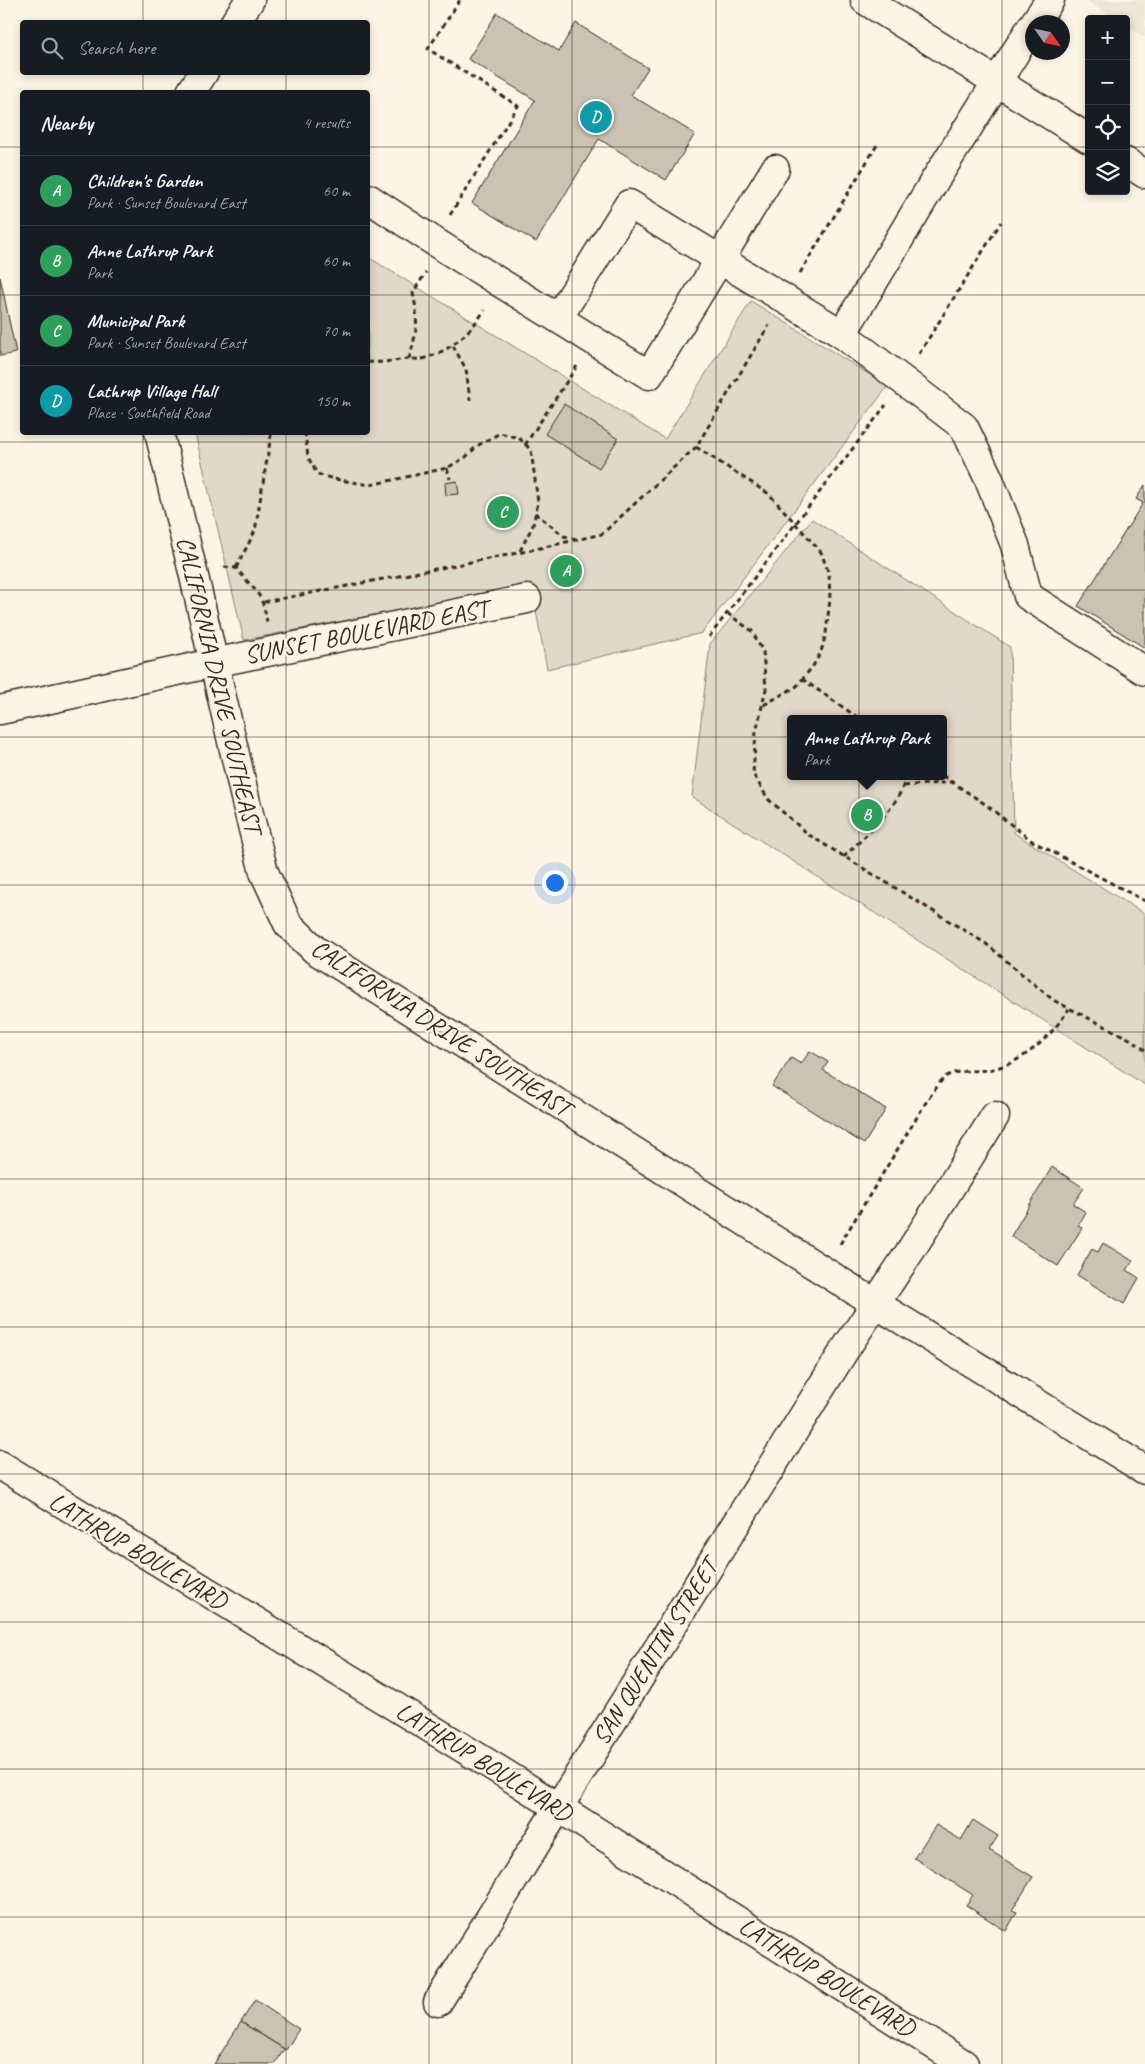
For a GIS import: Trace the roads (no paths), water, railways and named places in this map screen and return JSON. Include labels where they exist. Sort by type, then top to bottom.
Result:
[{"type":"street","points":[[236,20],[250,0]]},
{"type":"street","points":[[865,0],[1085,137]]},
{"type":"street","points":[[1040,15],[1050,0]]},
{"type":"street","points":[[842,334],[1025,37]]},
{"type":"street","points":[[1130,165],[1145,174]]},
{"type":"street","points":[[370,199],[438,244],[649,375],[775,169]]},
{"type":"street","points":[[558,318],[629,204],[842,334],[964,427],[988,477],[1015,545],[1028,596],[1145,672]]},
{"type":"street","name":"CALIFORNIA DRIVE SOUTHEAST","points":[[160,435],[264,872],[288,924],[315,950],[876,1304],[1145,1470]]},
{"type":"street","name":"SUNSET BOULEVARD EAST","points":[[0,710],[213,663],[527,599]]},
{"type":"street","name":"SAN QUENTIN STREET","points":[[438,2002],[844,1351],[911,1250],[994,1116]]},
{"type":"street","name":"LATHRUP BOULEVARD","points":[[0,1466],[558,1808],[964,2064]]},
{"type":"place","name":"Lathrup Village Hall","points":[[596,117]]},
{"type":"place","name":"Municipal Park","points":[[503,512]]},
{"type":"place","name":"Children's Garden","points":[[566,571]]},
{"type":"place","name":"Anne Lathrup Park","points":[[867,815]]}]
